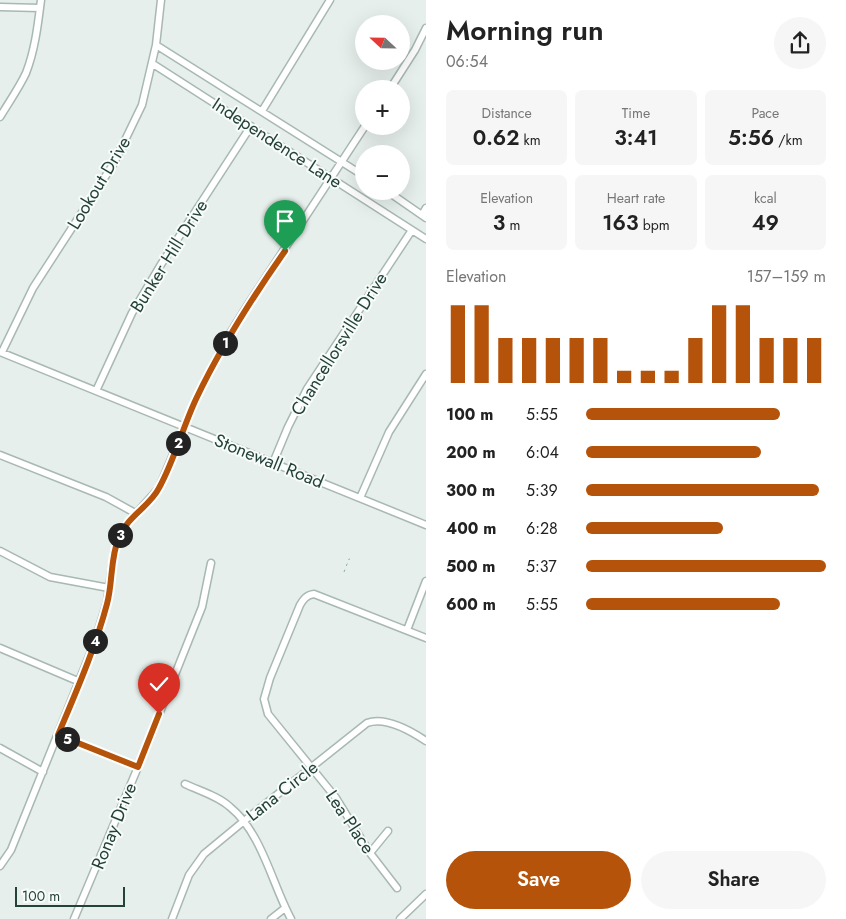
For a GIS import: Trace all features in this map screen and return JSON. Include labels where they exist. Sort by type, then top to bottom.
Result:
[{"type":"street","points":[[0,117],[26,72],[33,48],[41,0]]},
{"type":"street","name":"Lookout Drive","points":[[1,352],[33,288],[114,163],[142,105],[153,64],[161,0]]},
{"type":"street","points":[[262,111],[330,0]]},
{"type":"street","points":[[0,7],[40,8]]},
{"type":"street","points":[[396,80],[415,50],[426,28]]},
{"type":"street","name":"Independence Lane","points":[[156,45],[355,170]]},
{"type":"street","name":"Independence Lane","points":[[153,64],[426,239]]},
{"type":"street","name":"Bunker Hill Drive","points":[[96,391],[137,305],[160,266],[251,126]]},
{"type":"street","points":[[0,866],[11,850],[94,644],[108,602],[114,553],[119,537],[125,526],[159,488],[197,397],[226,340],[359,135]]},
{"type":"street","points":[[400,200],[424,216],[426,208]]},
{"type":"street","name":"Chancellorsville Drive","points":[[274,462],[288,427],[308,389],[412,230]]},
{"type":"street","name":"Stonewall Road","points":[[1,352],[426,524]]},
{"type":"street","points":[[360,498],[389,432],[426,374]]},
{"type":"street","points":[[0,456],[106,497],[136,513]]},
{"type":"street","points":[[0,551],[50,578],[109,588]]},
{"type":"street","name":"Ronay Drive","points":[[74,919],[138,767],[202,607],[211,563]]},
{"type":"street","points":[[426,581],[407,630],[426,638]]},
{"type":"street","name":"Lea Place","points":[[396,888],[370,853],[336,798],[268,714],[264,700],[270,678],[304,598],[314,594],[407,630]]},
{"type":"street","points":[[0,648],[80,682]]},
{"type":"street","name":"Lana Circle","points":[[172,919],[193,868],[204,854],[367,723],[374,721],[391,724],[426,741]]},
{"type":"street","points":[[58,735],[138,767]]},
{"type":"street","points":[[0,748],[44,772]]},
{"type":"street","points":[[185,784],[230,806],[244,821],[253,834],[291,919]]},
{"type":"street","points":[[370,853],[388,832]]},
{"type":"street","points":[[400,919],[426,894]]},
{"type":"street","points":[[271,919],[285,908]]},
{"type":"path","points":[[344,572],[350,559]]},
{"type":"route","points":[[159,714],[138,767],[58,735],[94,644],[108,602],[114,553],[119,537],[125,526],[159,488],[197,397],[226,340],[285,251]]}]
